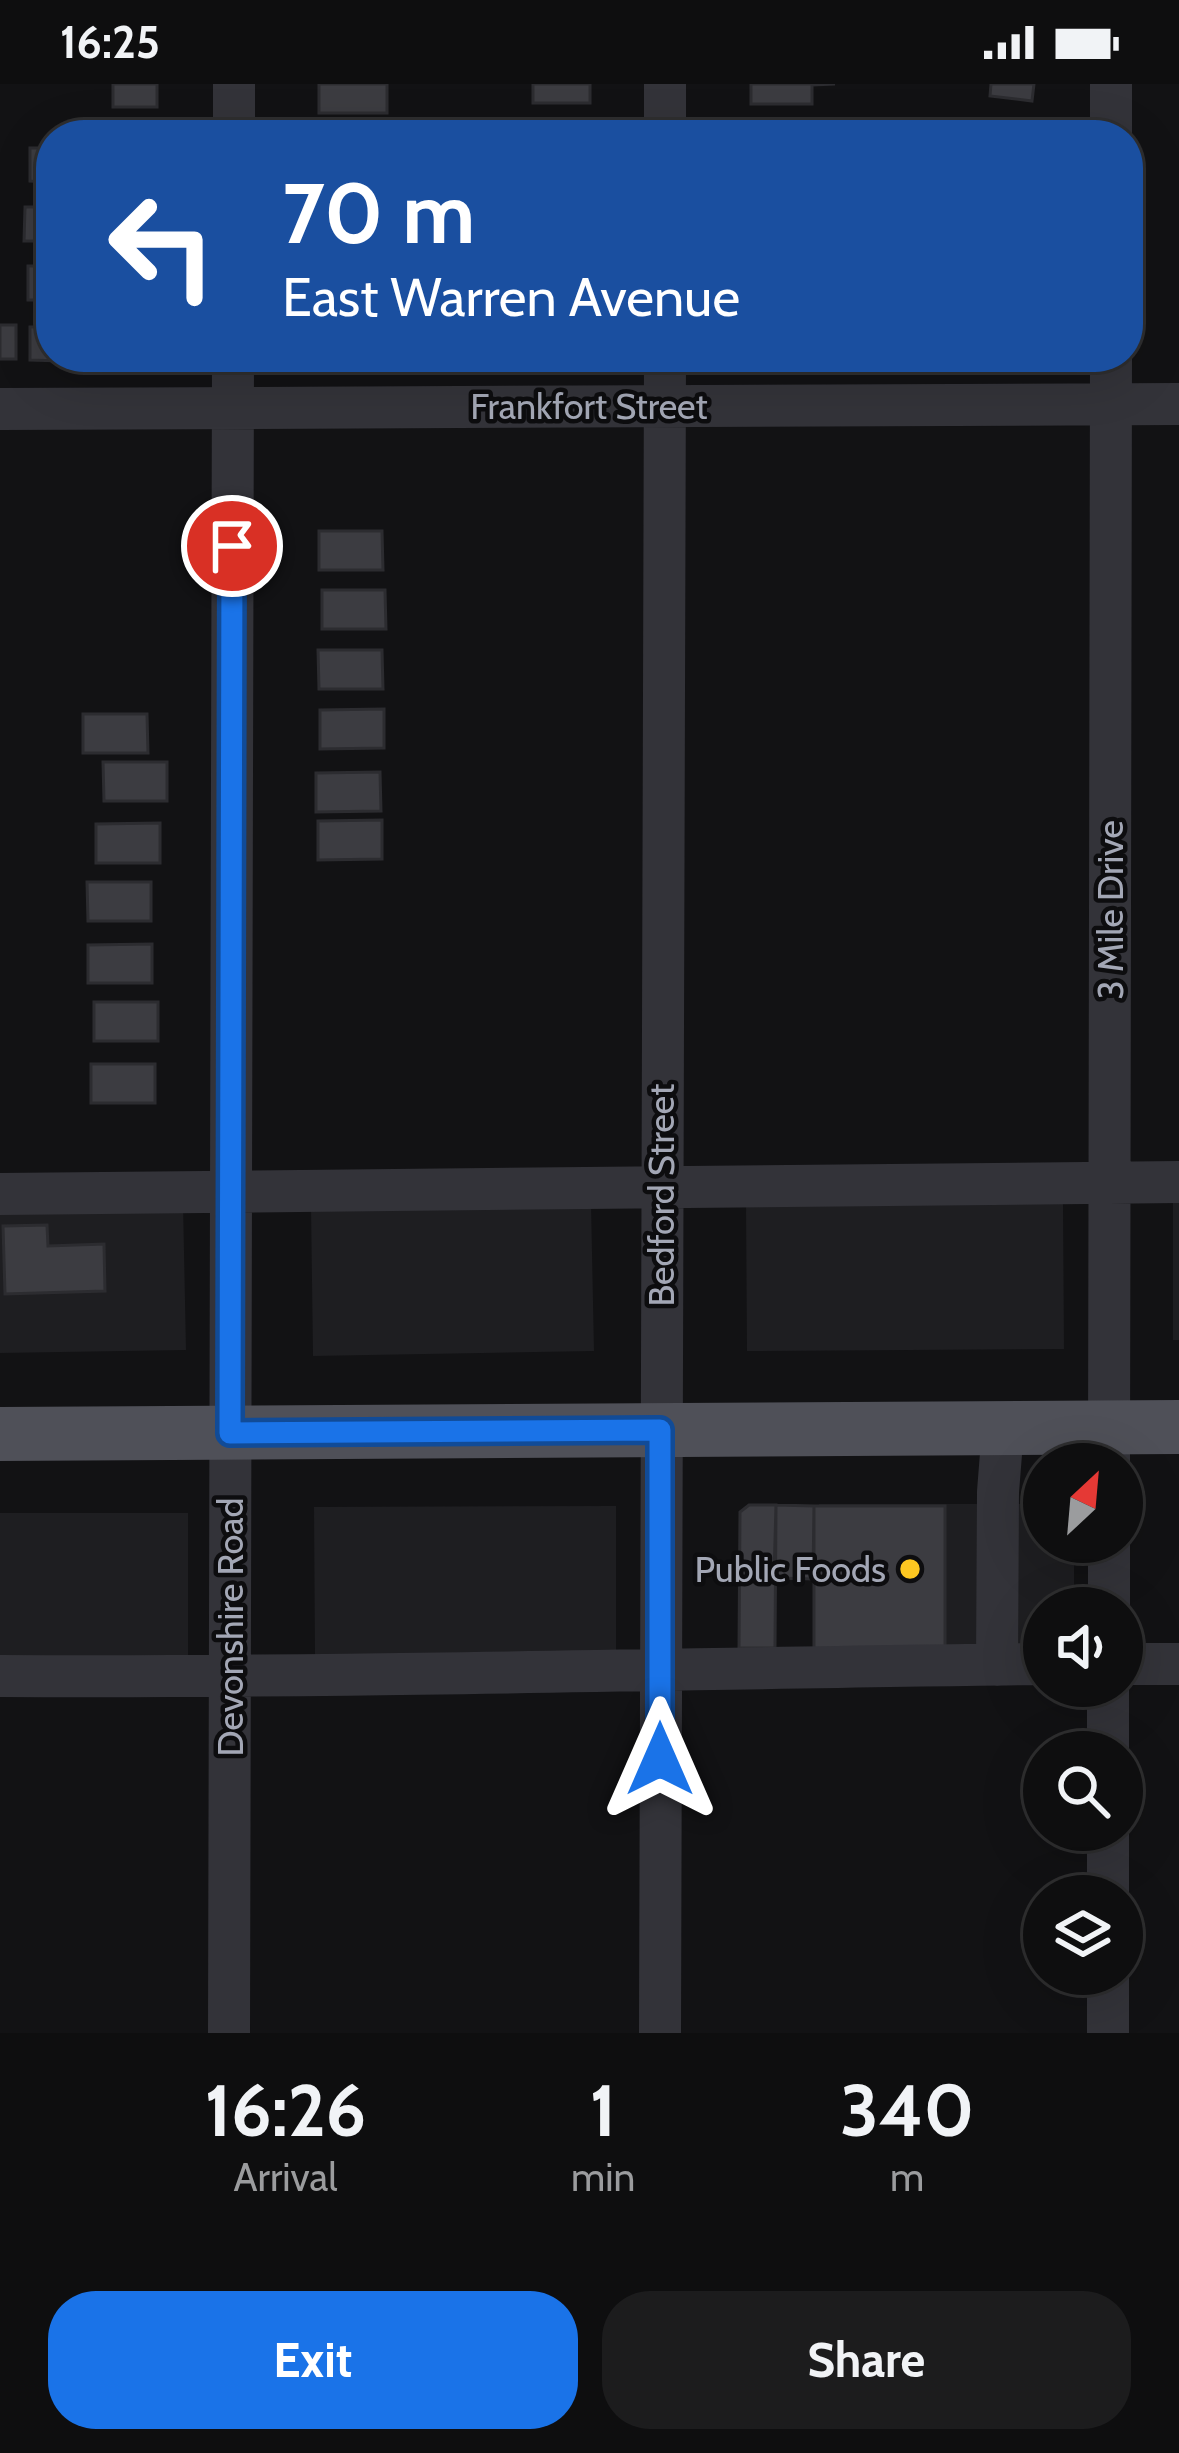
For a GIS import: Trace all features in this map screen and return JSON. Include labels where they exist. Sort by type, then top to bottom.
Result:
[{"type":"main road","points":[[1120,1443],[1179,1427]]},
{"type":"main road","points":[[0,1434],[1003,1428],[1091,1443]]},
{"type":"street","points":[[233,120],[234,84]]},
{"type":"street","points":[[665,84],[665,120]]},
{"type":"street","points":[[1111,120],[1112,84]]},
{"type":"street","name":"Devonshire Road","points":[[229,2033],[233,372]]},
{"type":"street","name":"Bedford Street","points":[[660,2033],[664,372]]},
{"type":"street","name":"3 Mile Drive","points":[[1109,1443],[1111,372]]},
{"type":"street","name":"Frankfort Street","points":[[0,409],[1179,404]]},
{"type":"street","points":[[0,1194],[1179,1182]]},
{"type":"street","points":[[997,1665],[1003,1428]]},
{"type":"street","points":[[0,1676],[1023,1664]]},
{"type":"street","points":[[1143,1664],[1179,1664]]},
{"type":"street","points":[[1108,1995],[1108,2033]]},
{"type":"shaded area","points":[[1173,1195],[1179,1195],[1179,1340],[1173,1340]]},
{"type":"shaded area","points":[[183,1202],[186,1350],[0,1353],[0,1205]]},
{"type":"shaded area","points":[[1063,1202],[1064,1349],[747,1351],[746,1204]]},
{"type":"shaded area","points":[[591,1203],[594,1351],[313,1356],[311,1207]]},
{"type":"shaded area","points":[[819,1504],[1023,1504],[1023,1563],[1074,1563],[1074,1587],[1023,1587],[1023,1658],[819,1658]]},
{"type":"shaded area","points":[[616,1506],[616,1655],[315,1656],[314,1507]]},
{"type":"shaded area","points":[[0,1513],[188,1513],[188,1663],[0,1663]]},
{"type":"building","points":[[113,84],[157,84],[157,107],[113,107]]},
{"type":"building","points":[[319,84],[387,84],[387,113],[319,113]]},
{"type":"building","points":[[533,84],[590,84],[590,103],[533,103]]},
{"type":"building","points":[[751,84],[835,84],[812,85],[812,104],[751,104]]},
{"type":"building","points":[[991,84],[1034,84],[1032,101],[990,96]]},
{"type":"building","points":[[30,148],[36,148],[36,181],[30,181]]},
{"type":"building","points":[[25,207],[36,207],[36,241],[24,241]]},
{"type":"building","points":[[28,266],[36,266],[36,300],[28,300]]},
{"type":"building","points":[[0,325],[16,325],[16,359],[0,359]]},
{"type":"building","points":[[30,327],[36,327],[36,360],[30,360]]},
{"type":"building","points":[[319,531],[382,531],[383,570],[319,570]]},
{"type":"building","points":[[322,590],[385,590],[386,629],[322,629]]},
{"type":"building","points":[[318,650],[382,650],[383,689],[319,689]]},
{"type":"building","points":[[384,709],[384,748],[320,749],[320,710]]},
{"type":"building","points":[[83,714],[147,714],[148,753],[83,753]]},
{"type":"building","points":[[103,762],[167,762],[167,801],[104,801]]},
{"type":"building","points":[[380,772],[381,811],[316,812],[316,773]]},
{"type":"building","points":[[382,820],[382,859],[318,860],[318,821]]},
{"type":"building","points":[[160,823],[160,863],[96,863],[96,824]]},
{"type":"building","points":[[87,882],[151,882],[151,921],[88,921]]},
{"type":"building","points":[[152,944],[152,983],[88,983],[88,945]]},
{"type":"building","points":[[94,1002],[158,1002],[158,1041],[94,1041]]},
{"type":"building","points":[[91,1064],[155,1064],[155,1103],[91,1103]]},
{"type":"building","points":[[47,1225],[48,1246],[104,1244],[105,1291],[5,1294],[3,1226]]},
{"type":"building","points":[[749,1505],[776,1505],[775,1648],[739,1648],[740,1512]]},
{"type":"building","points":[[776,1505],[814,1506],[813,1579],[774,1578]]},
{"type":"building","points":[[814,1506],[945,1506],[945,1653],[814,1653]]},
{"type":"place","name":"Public Foods","points":[[910,1569]]},
{"type":"route","points":[[232,546],[230,1433],[660,1430],[660,1759]]}]
